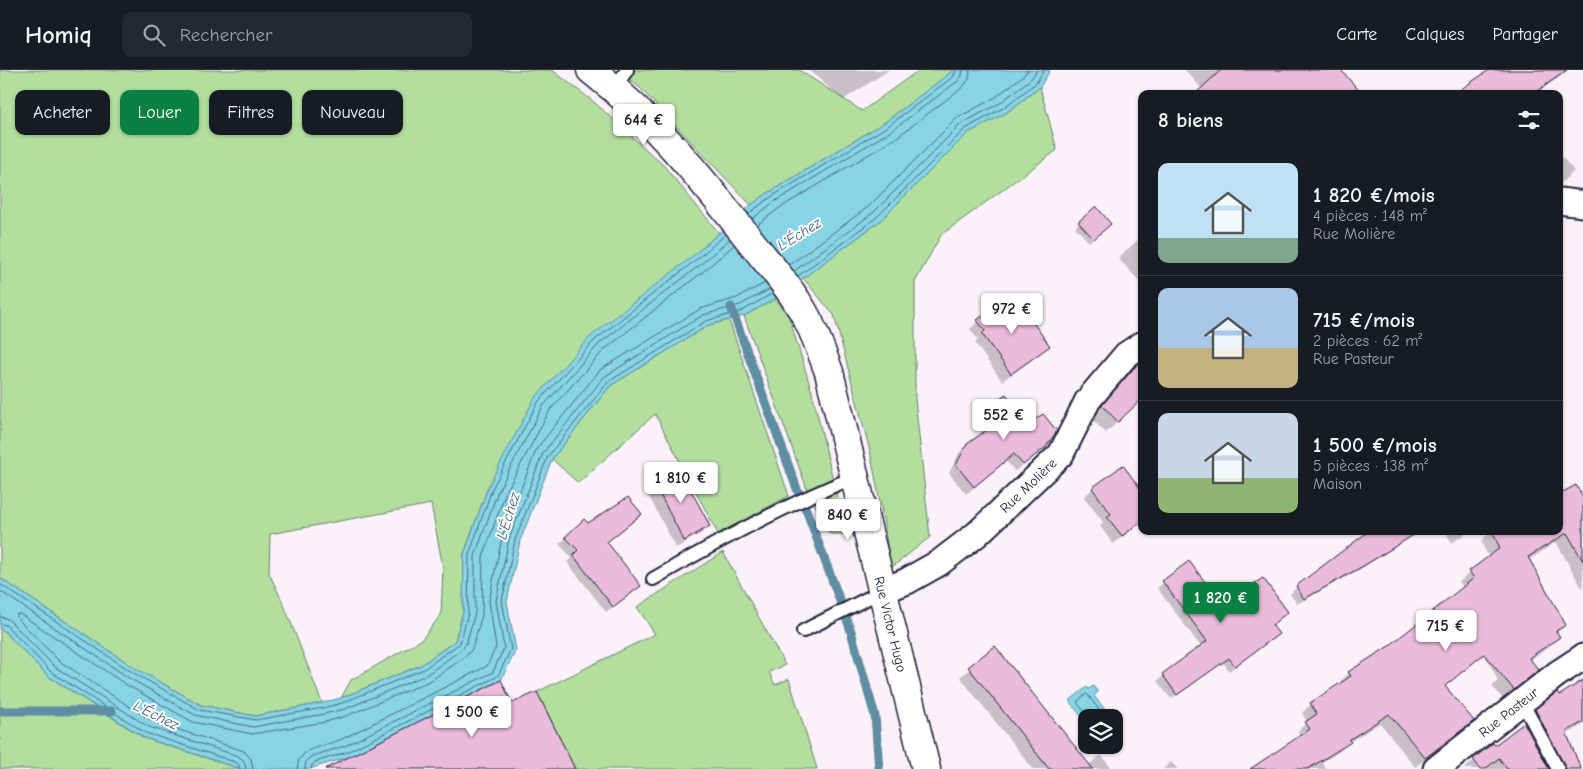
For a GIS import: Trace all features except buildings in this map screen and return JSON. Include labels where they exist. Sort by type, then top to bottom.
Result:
[{"type":"main road","name":"Rue Victor Hugo","points":[[592,70],[620,79],[652,124],[718,200],[798,302],[815,335],[829,372],[926,769]]},
{"type":"street","points":[[1563,202],[1583,204]]},
{"type":"street","name":"Rue Molière","points":[[882,591],[907,581],[939,563],[977,534],[1061,454],[1088,400],[1126,354],[1138,347]]},
{"type":"street","name":"Rue Pasteur","points":[[1436,769],[1557,674],[1583,657]]},
{"type":"lane","points":[[653,579],[690,557],[791,504],[855,477]]},
{"type":"lane","points":[[802,631],[882,591]]},
{"type":"lane","points":[[1522,702],[1558,769]]},
{"type":"green space","points":[[0,70],[552,70],[594,102],[664,166],[719,233],[694,255],[488,487],[464,554],[463,612],[455,641],[421,665],[341,698],[351,680],[421,640],[441,615],[443,568],[431,504],[270,534],[269,573],[284,605],[322,703],[255,716],[201,705],[135,668],[0,578]]},
{"type":"green space","points":[[617,70],[799,70],[862,111],[919,70],[954,70],[885,122],[751,205],[639,87]]},
{"type":"green space","points":[[1040,87],[1057,150],[941,235],[915,282],[915,399],[930,537],[891,568],[870,451],[834,315],[803,278],[880,221],[968,133],[1006,113]]},
{"type":"green space","points":[[775,299],[789,317],[812,392],[846,534],[830,534],[807,489],[744,316]]},
{"type":"green space","points":[[729,320],[789,496],[718,534],[655,414],[578,483],[552,459],[610,386],[709,325]]},
{"type":"green space","points":[[723,552],[785,665],[769,672],[775,685],[789,679],[817,769],[575,769],[537,692],[655,634],[637,607]]},
{"type":"green space","points":[[0,627],[48,676],[144,738],[241,769],[0,769]]},
{"type":"water","name":"L'Échez","points":[[954,70],[1050,70],[1040,87],[1006,113],[968,133],[880,221],[775,299],[744,316],[709,325],[610,386],[552,459],[520,541],[507,602],[516,650],[501,680],[349,757],[309,769],[241,769],[145,738],[48,676],[0,627],[0,578],[135,668],[201,705],[255,716],[341,698],[421,665],[455,641],[463,612],[464,554],[488,487],[534,399],[591,336],[694,255],[751,205],[885,122]]},
{"type":"water","points":[[1093,686],[1098,692],[1094,696],[1105,709],[1078,709],[1078,712],[1069,701],[1087,687],[1089,689]]},
{"type":"waterway","points":[[731,307],[850,628],[875,716],[879,769]]},
{"type":"waterway","points":[[0,711],[112,711]]}]
